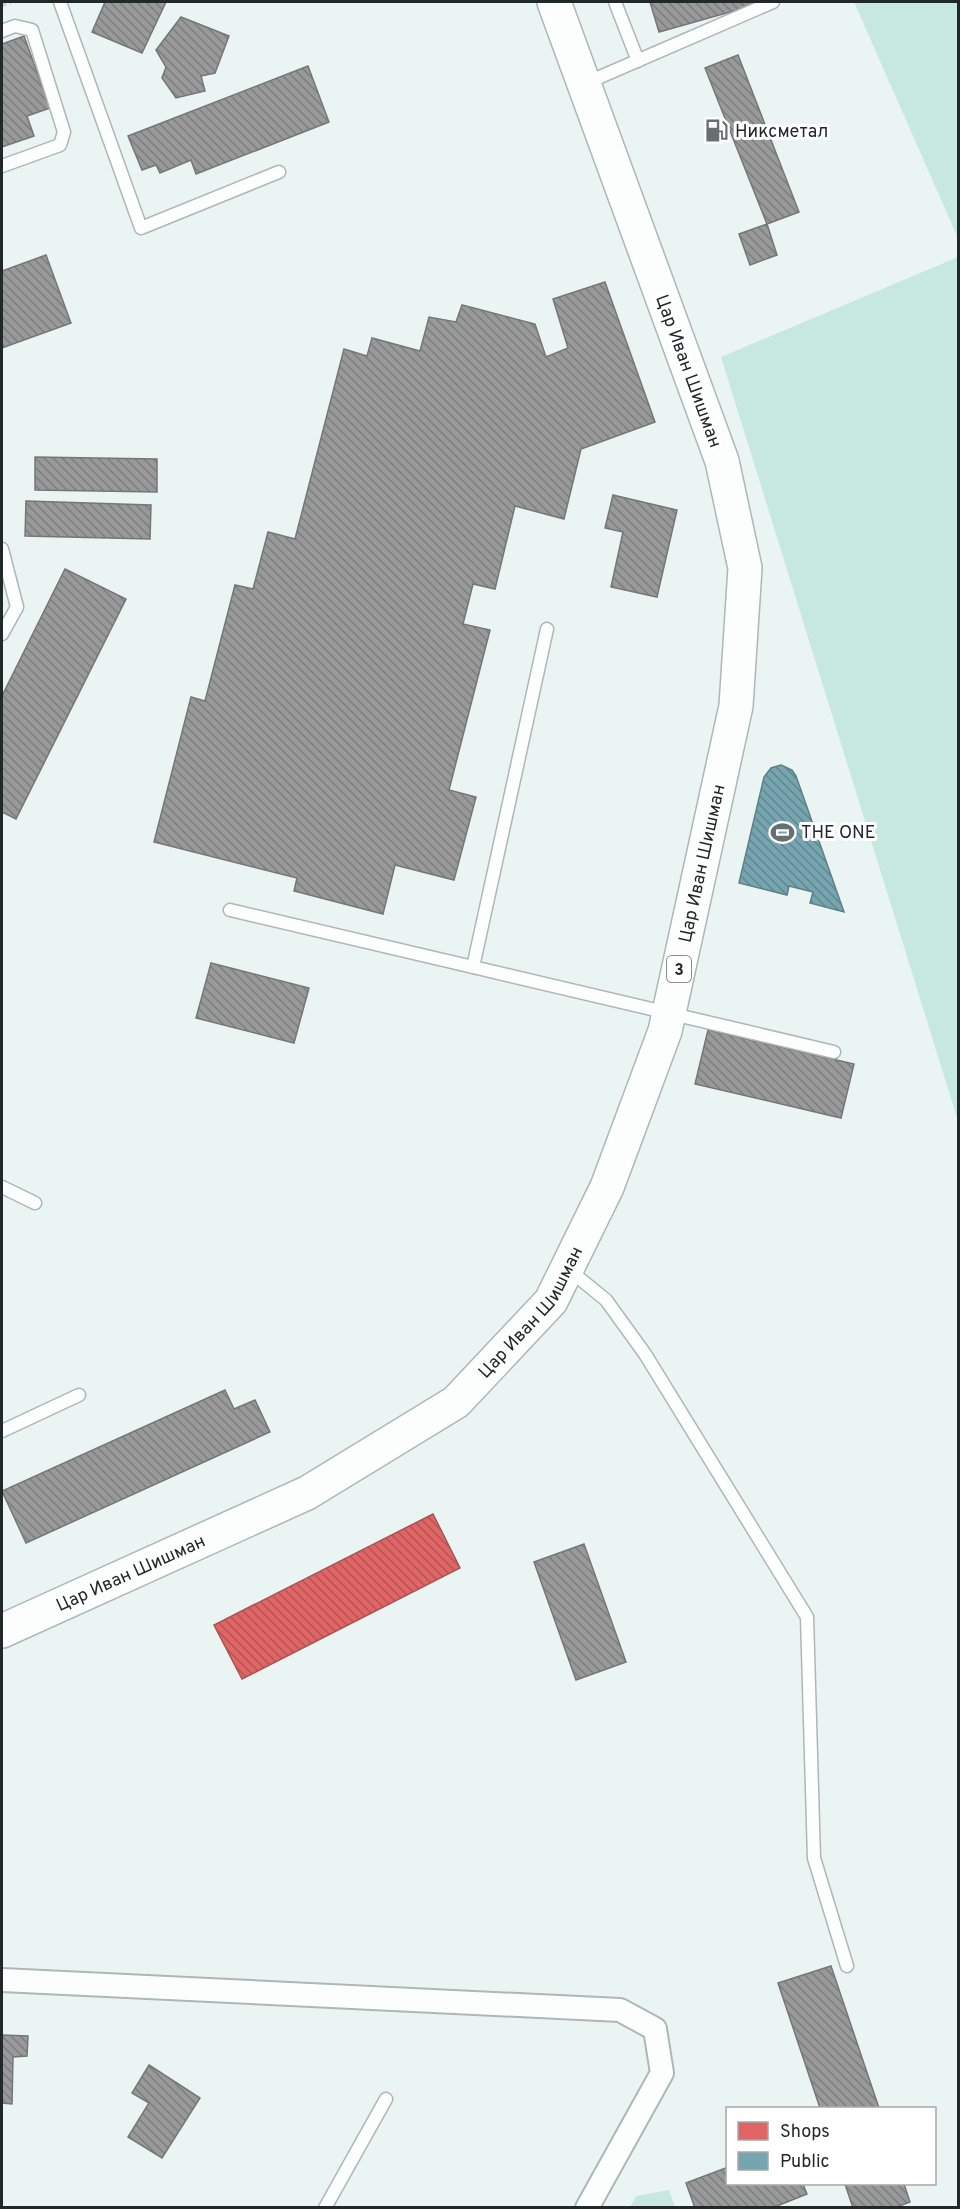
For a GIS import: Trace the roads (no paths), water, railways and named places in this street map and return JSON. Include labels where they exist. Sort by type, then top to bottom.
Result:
[{"type":"main road","name":"Цар Иван Шишман","points":[[2,1631],[307,1493],[456,1402],[551,1301],[607,1187],[665,1031],[736,706],[745,568],[722,461],[554,2]]},
{"type":"street","points":[[2,1980],[620,2010],[655,2029],[662,2073],[587,2208]]},
{"type":"lane","points":[[60,2],[141,228],[279,172]]},
{"type":"lane","points":[[615,2],[638,61]]},
{"type":"lane","points":[[585,84],[773,2]]},
{"type":"lane","points":[[2,31],[15,26],[32,30],[64,132],[60,145],[2,166]]},
{"type":"lane","points":[[2,549],[16,607],[2,634]]},
{"type":"lane","points":[[473,967],[547,629]]},
{"type":"lane","points":[[230,910],[834,1052]]},
{"type":"lane","points":[[2,1187],[35,1203]]},
{"type":"lane","points":[[567,1268],[606,1300],[645,1354],[807,1617],[814,1858],[847,1966]]},
{"type":"lane","points":[[2,1431],[79,1395]]},
{"type":"lane","points":[[325,2208],[386,2099]]},
{"type":"place","name":"Никсметал","points":[[717,131]]},
{"type":"place","name":"THE ONE","points":[[783,832]]}]
